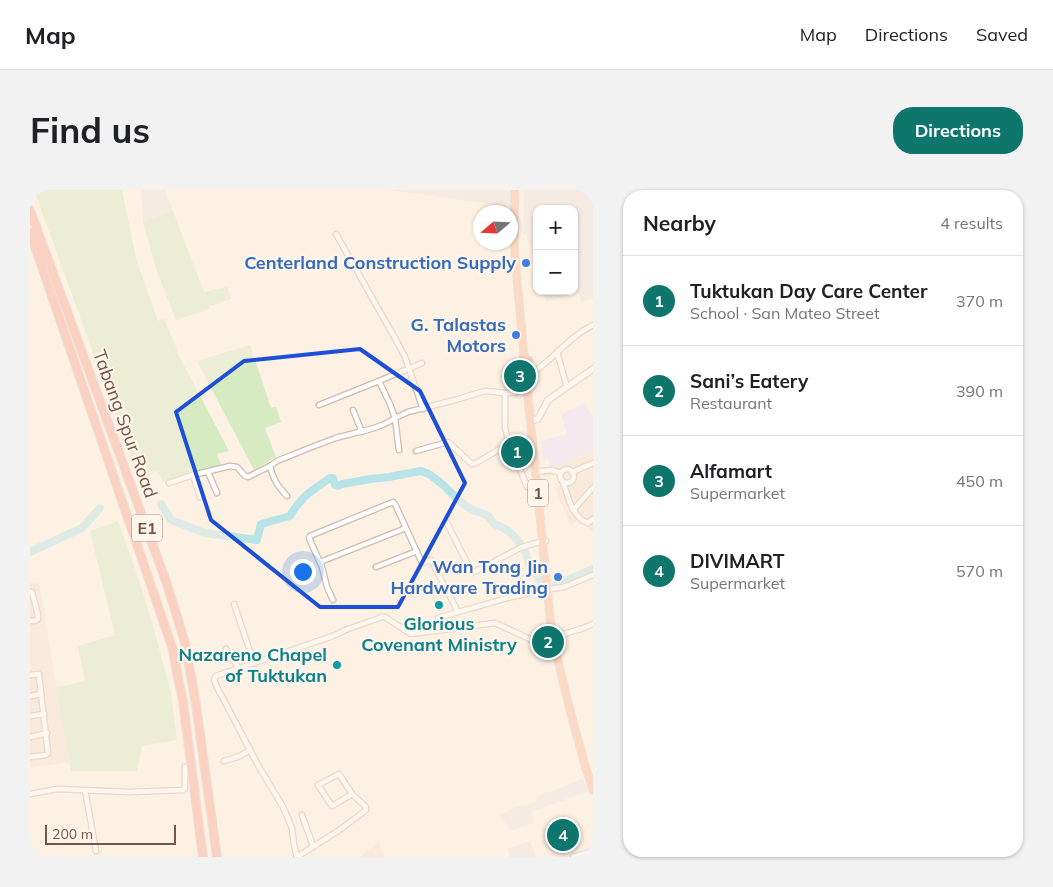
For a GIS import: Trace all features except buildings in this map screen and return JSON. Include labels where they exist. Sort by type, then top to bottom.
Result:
[{"type":"highway","name":"1","points":[[515,190],[514,244],[529,375]]},
{"type":"highway","name":"1","points":[[519,190],[518,243],[529,386],[554,636],[573,722],[593,790]]},
{"type":"highway","name":"Tabang Spur Road","points":[[30,210],[167,584],[185,644],[195,698],[217,857]]},
{"type":"highway","name":"Tabang Spur Road","points":[[30,232],[172,647],[183,702],[203,857]]},
{"type":"highway","name":"1","points":[[554,636],[593,776]]},
{"type":"street","points":[[336,234],[396,340],[410,369],[423,409]]},
{"type":"street","points":[[529,375],[540,368],[584,329],[593,325]]},
{"type":"street","points":[[557,352],[567,387]]},
{"type":"street","points":[[319,405],[422,363]]},
{"type":"street","points":[[533,421],[538,419],[548,400],[593,369]]},
{"type":"street","points":[[379,381],[395,418],[399,450]]},
{"type":"street","points":[[169,483],[192,475],[230,466],[237,467],[248,477],[277,461],[337,438],[362,432],[408,412],[485,391],[515,393],[529,386]]},
{"type":"street","points":[[505,393],[505,427],[508,440]]},
{"type":"street","points":[[353,410],[362,432]]},
{"type":"street","points":[[416,451],[448,442],[472,464],[505,446]]},
{"type":"street","points":[[516,458],[527,487],[539,486]]},
{"type":"street","points":[[538,472],[551,470],[561,473],[565,470],[572,472],[593,463]]},
{"type":"street","points":[[270,466],[275,483],[287,496]]},
{"type":"street","points":[[208,472],[217,493]]},
{"type":"street","points":[[564,482],[572,481],[572,472]]},
{"type":"street","points":[[561,473],[561,479],[564,482],[573,510],[585,523],[593,519]]},
{"type":"street","points":[[192,475],[200,497]]},
{"type":"street","points":[[573,510],[593,488]]},
{"type":"street","points":[[334,600],[327,587],[320,562],[309,538],[310,536],[392,502],[395,504],[422,563],[431,560],[458,612]]},
{"type":"street","points":[[447,524],[471,571],[474,572],[520,548],[544,541]]},
{"type":"street","points":[[320,562],[406,528]]},
{"type":"street","points":[[376,567],[417,551]]},
{"type":"street","points":[[438,618],[511,597],[564,587],[593,575]]},
{"type":"street","points":[[30,592],[32,592],[38,615],[38,619],[30,621]]},
{"type":"street","points":[[234,604],[254,663]]},
{"type":"street","points":[[352,794],[332,806],[318,785],[339,774],[352,794],[366,807],[366,810],[338,831],[297,857],[292,828],[283,807],[250,750],[214,680],[216,676],[334,636],[348,628],[382,617],[385,617],[411,634],[495,623],[532,640],[581,629],[593,624]]},
{"type":"street","points":[[226,649],[239,669]]},
{"type":"street","points":[[30,674],[39,674],[48,753],[46,755],[30,757]]},
{"type":"street","points":[[30,696],[41,694]]},
{"type":"street","points":[[30,716],[44,714]]},
{"type":"street","points":[[30,737],[47,733]]},
{"type":"street","points":[[224,761],[240,756],[250,750]]},
{"type":"street","points":[[30,794],[57,789],[129,792],[183,790],[185,788],[185,767]]},
{"type":"street","points":[[85,790],[96,851]]},
{"type":"street","points":[[302,815],[313,846]]},
{"type":"street","points":[[573,857],[593,851]]},
{"type":"highlighted area","points":[[360,349],[420,391],[465,483],[398,607],[320,607],[211,520],[176,412],[244,361]]},
{"type":"shaded area","points":[[141,190],[167,190],[165,191],[173,211],[143,222]]},
{"type":"shaded area","points":[[391,190],[511,190],[510,205],[496,205]]},
{"type":"shaded area","points":[[524,190],[593,190],[593,298],[582,302],[578,292],[578,205],[533,205],[533,259],[526,235],[523,235]]},
{"type":"shaded area","points":[[544,295],[568,295],[546,302]]},
{"type":"shaded area","points":[[584,403],[593,416],[593,451],[550,468],[548,459],[543,460],[540,441],[567,434],[561,414]]},
{"type":"shaded area","points":[[593,451],[593,532],[580,519],[570,525],[555,488],[560,485],[556,475],[543,478],[543,470]]},
{"type":"shaded area","points":[[30,583],[39,583],[69,762],[30,768]]},
{"type":"shaded area","points":[[583,778],[589,791],[531,812],[534,823],[510,831],[500,815],[523,804],[524,806],[537,801],[536,797],[548,791],[548,793]]},
{"type":"shaded area","points":[[530,841],[536,857],[510,857],[507,849]]},
{"type":"shaded area","points":[[379,842],[385,857],[359,857]]},
{"type":"green space","points":[[34,190],[122,190],[137,262],[158,321],[164,319],[176,350],[229,451],[217,454],[221,465],[163,482],[158,471],[138,477]]},
{"type":"green space","points":[[173,211],[204,292],[227,287],[231,299],[176,320],[157,272],[143,222]]},
{"type":"green space","points":[[250,345],[271,408],[276,407],[281,422],[265,428],[276,457],[254,470],[197,361]]},
{"type":"green space","points":[[118,521],[155,633],[171,693],[177,740],[142,746],[137,771],[71,771],[56,687],[85,681],[78,646],[115,635],[90,531]]},
{"type":"waterway","points":[[161,504],[171,520],[205,533],[257,540],[261,524],[290,516],[303,498],[330,478],[333,478],[335,485],[338,486],[421,471],[429,474],[442,484],[465,506],[486,514],[494,524],[509,532],[521,545]]},
{"type":"waterway","points":[[30,552],[82,528],[100,508]]},
{"type":"waterway","points":[[525,551],[529,564],[541,582]]},
{"type":"waterway","points":[[556,585],[593,569]]},
{"type":"waterway","points":[[348,627],[363,622]]},
{"type":"waterway","points":[[575,633],[593,627]]},
{"type":"waterway","points":[[325,636],[330,634]]},
{"type":"waterway","points":[[256,660],[320,638]]},
{"type":"waterway","points":[[241,665],[252,661]]},
{"type":"waterway","points":[[216,674],[212,677],[212,683],[239,733]]},
{"type":"waterway","points":[[265,780],[269,789]]},
{"type":"waterway","points":[[289,832],[294,857]]},
{"type":"tunnel","points":[[508,440],[516,459]]},
{"type":"place","name":"Centerland Construction Supply","points":[[526,263]]},
{"type":"place","name":"G. Talastas Motors","points":[[516,335]]},
{"type":"place","name":"Alfamart","points":[[520,376]]},
{"type":"place","name":"Tuktukan Day Care Center","points":[[517,452]]},
{"type":"place","name":"Wan Tong Jin Hardware Trading","points":[[558,577]]},
{"type":"place","name":"Glorious Covenant Ministry","points":[[439,605]]},
{"type":"place","name":"Sani’s Eatery","points":[[548,642]]},
{"type":"place","name":"Nazareno Chapel of Tuktukan","points":[[337,665]]},
{"type":"place","name":"DIVIMART","points":[[563,835]]}]
